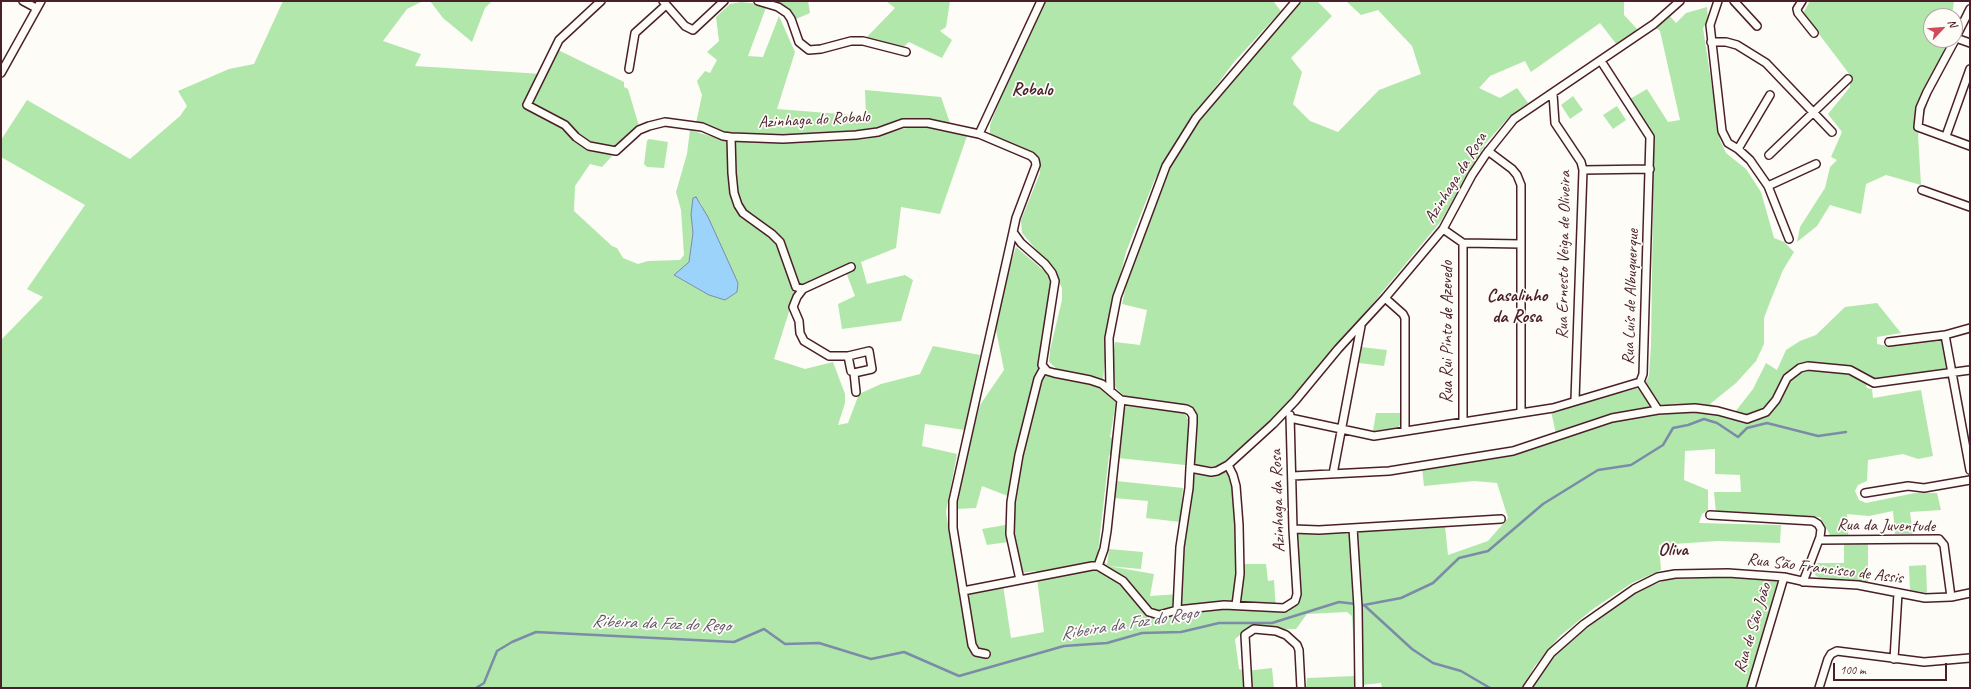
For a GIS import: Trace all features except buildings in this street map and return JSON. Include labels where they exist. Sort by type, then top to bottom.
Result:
[{"type":"street","points":[[23,1],[36,8]]},
{"type":"street","points":[[1,72],[41,1]]},
{"type":"street","name":"Azinhaga do Robalo","points":[[601,1],[559,40],[527,105],[565,125],[576,137],[589,146],[609,151],[616,151],[640,130],[665,122],[702,127],[722,136],[783,139],[830,137],[878,132],[903,123],[928,123],[979,134]]},
{"type":"street","points":[[629,70],[635,33],[665,3],[685,26],[693,30],[724,1]]},
{"type":"street","points":[[758,1],[778,7],[786,13],[791,19],[799,42],[809,50],[822,49],[851,41],[863,41],[906,52]]},
{"type":"street","points":[[986,654],[976,652],[972,645],[953,528],[953,501],[1013,232],[1018,212],[1035,169],[1035,160],[1024,152],[979,134],[1041,1]]},
{"type":"street","points":[[1110,390],[1109,338],[1117,297],[1166,166],[1196,118],[1296,1]]},
{"type":"street","name":"Azinhaga da Rosa","points":[[1190,468],[1211,472],[1217,471],[1228,465],[1289,407],[1338,349],[1386,298],[1443,229],[1472,175],[1488,151],[1514,119],[1553,94],[1654,24],[1680,1]]},
{"type":"street","points":[[1718,1],[1710,26],[1722,131],[1728,143],[1738,149],[1758,169],[1768,186],[1789,238]]},
{"type":"street","points":[[1734,1],[1757,26]]},
{"type":"street","points":[[1802,1],[1798,9],[1798,13],[1814,33]]},
{"type":"street","points":[[1963,23],[1970,9]]},
{"type":"street","points":[[1711,42],[1726,42],[1737,45],[1766,63],[1832,132]]},
{"type":"street","points":[[1950,48],[1920,108],[1918,126],[1970,146]]},
{"type":"street","name":"Rua Luís de Albuquerque","points":[[1290,418],[1374,436],[1552,408],[1640,382],[1643,374],[1650,137],[1601,61]]},
{"type":"street","points":[[1946,136],[1970,69]]},
{"type":"street","points":[[1769,155],[1848,79]]},
{"type":"street","name":"Rua Ernesto Veiga de Oliveira","points":[[1553,94],[1556,123],[1581,162],[1583,170],[1575,400]]},
{"type":"street","points":[[1738,149],[1770,95]]},
{"type":"street","points":[[732,137],[732,173],[734,193],[738,205],[743,214],[772,234],[780,242],[793,283],[796,287],[803,288]]},
{"type":"street","points":[[1488,151],[1512,169],[1517,175],[1521,184],[1521,412]]},
{"type":"street","points":[[1768,186],[1816,164]]},
{"type":"street","points":[[1583,170],[1650,169]]},
{"type":"street","points":[[1922,190],[1970,207]]},
{"type":"street","points":[[1443,229],[1462,244],[1521,244]]},
{"type":"street","points":[[1013,232],[1021,243],[1045,264],[1052,273],[1055,281],[1054,299],[1042,357],[1044,368],[1054,373],[1102,384],[1121,400],[1186,409],[1190,411],[1193,416],[1189,488],[1180,547],[1177,610]]},
{"type":"street","name":"Rua Rui Pinto de Azevedo","points":[[1462,244],[1463,421]]},
{"type":"street","points":[[851,267],[803,288],[796,297],[793,307],[800,321],[800,333],[804,341],[829,356],[848,356],[869,351],[872,369],[854,373],[856,392]]},
{"type":"street","points":[[1386,298],[1403,314],[1405,318],[1405,430]]},
{"type":"street","points":[[1333,474],[1361,326]]},
{"type":"street","points":[[1889,342],[1944,335],[1970,328]]},
{"type":"street","points":[[1944,335],[1968,448],[1970,470]]},
{"type":"street","points":[[848,356],[851,371]]},
{"type":"street","points":[[1292,476],[1405,470],[1513,451],[1612,418],[1658,410],[1695,408],[1718,411],[1747,419],[1756,416],[1771,407],[1787,378],[1793,372],[1808,366],[1850,370],[1874,383],[1892,382],[1970,370]]},
{"type":"street","points":[[1020,580],[1010,534],[1014,480],[1038,379],[1044,368]]},
{"type":"street","points":[[1640,382],[1658,410]]},
{"type":"street","points":[[1098,566],[1104,549],[1121,400]]},
{"type":"street","name":"Azinhaga da Rosa","points":[[1236,605],[1284,608],[1295,601],[1297,594],[1293,529],[1289,407]]},
{"type":"street","points":[[963,591],[1072,568],[1098,566],[1123,582],[1149,612],[1158,615],[1177,610],[1204,606],[1236,605],[1240,574],[1239,525],[1236,486],[1228,465]]},
{"type":"street","points":[[1865,493],[1908,486],[1924,488],[1970,480]]},
{"type":"street","points":[[1710,515],[1812,521],[1818,524],[1821,529],[1819,540],[1803,582]]},
{"type":"street","points":[[1293,529],[1353,528],[1501,519]]},
{"type":"street","points":[[1353,528],[1358,607],[1359,688]]},
{"type":"street","name":"Rua da Juventude","points":[[1819,540],[1939,539],[1944,545],[1951,597]]},
{"type":"street","name":"Rua São Francisco de Assis","points":[[1527,688],[1551,653],[1584,624],[1640,586],[1658,577],[1675,574],[1728,573],[1784,577],[1803,582],[1858,585],[1925,598],[1951,597],[1970,594]]},
{"type":"street","name":"Rua de São João","points":[[1751,688],[1784,577]]},
{"type":"street","points":[[1894,659],[1898,593]]},
{"type":"street","points":[[1248,688],[1245,635],[1254,629],[1276,631],[1286,635],[1297,645],[1299,650],[1301,688]]},
{"type":"street","points":[[1819,688],[1828,659],[1831,654],[1837,652],[1934,662],[1970,658]]},
{"type":"green space","points":[[283,1],[423,1],[407,9],[383,41],[421,54],[415,66],[542,74],[556,49],[624,82],[624,87],[628,89],[639,126],[602,167],[590,164],[575,186],[574,211],[612,246],[617,248],[623,258],[638,264],[648,261],[680,260],[684,255],[681,210],[676,192],[687,154],[690,130],[723,140],[760,142],[825,142],[867,139],[906,128],[928,126],[967,136],[940,214],[901,207],[896,248],[861,262],[867,284],[905,275],[913,280],[901,321],[842,329],[838,304],[855,296],[846,272],[795,293],[774,359],[805,369],[833,362],[845,394],[845,403],[838,425],[848,423],[859,394],[881,384],[920,374],[933,346],[980,355],[965,430],[925,424],[922,446],[957,454],[946,512],[959,594],[1003,585],[1011,638],[1044,632],[1036,571],[1020,573],[1015,541],[987,545],[982,529],[1011,524],[1013,498],[982,486],[976,508],[955,509],[956,489],[980,405],[1004,370],[996,330],[1002,291],[1016,247],[1049,275],[1052,297],[1044,365],[1053,374],[1089,382],[1111,394],[1116,402],[1110,437],[1120,440],[1121,420],[1126,406],[1183,411],[1189,421],[1185,465],[1118,458],[1109,455],[1098,552],[1107,565],[1109,549],[1143,552],[1141,569],[1108,566],[1154,574],[1150,596],[1180,594],[1183,545],[1191,509],[1192,474],[1217,475],[1233,463],[1240,564],[1266,564],[1268,581],[1274,580],[1276,611],[1288,612],[1298,603],[1295,533],[1445,526],[1448,555],[1488,541],[1508,518],[1497,483],[1474,481],[1424,486],[1422,468],[1496,456],[1556,434],[1551,411],[1643,387],[1649,376],[1651,345],[1654,135],[1630,99],[1647,89],[1668,122],[1680,120],[1660,31],[1656,28],[1669,15],[1676,23],[1686,13],[1707,7],[1708,20],[1703,28],[1720,140],[1726,153],[1746,169],[1761,192],[1774,238],[1784,242],[1794,252],[1783,270],[1764,318],[1764,344],[1756,361],[1736,383],[1710,404],[1735,412],[1753,389],[1766,363],[1777,370],[1786,350],[1800,341],[1816,335],[1845,307],[1877,303],[1901,333],[1877,337],[1877,344],[1887,346],[1941,338],[1948,368],[1872,380],[1866,385],[1867,388],[1872,389],[1873,398],[1921,390],[1933,456],[1918,459],[1903,454],[1868,460],[1867,481],[1858,485],[1855,491],[1859,500],[1866,503],[1915,493],[1937,493],[1941,510],[1910,512],[1913,534],[1895,534],[1893,511],[1869,516],[1847,514],[1848,535],[1830,535],[1820,517],[1716,513],[1714,492],[1741,492],[1740,475],[1715,474],[1715,449],[1685,451],[1684,480],[1708,490],[1708,510],[1702,514],[1699,523],[1781,525],[1780,543],[1718,541],[1659,545],[1661,570],[1632,583],[1593,609],[1560,636],[1534,667],[1523,688],[1382,688],[1381,683],[1361,685],[1357,688],[1306,688],[1307,678],[1355,676],[1352,616],[1347,612],[1307,614],[1296,629],[1246,630],[1235,639],[1239,669],[1246,671],[1272,668],[1274,688],[1,688],[1,340],[43,297],[27,289],[85,205],[1,157],[1,140],[27,100],[130,159],[180,116],[187,106],[178,91],[229,69],[254,64]],"holes":[[[700,202],[738,283],[737,292],[725,300],[709,295],[675,276],[689,262],[693,233],[691,214]]]},
{"type":"green space","points":[[430,1],[492,1],[485,8],[472,42],[443,18]]},
{"type":"green space","points":[[769,1],[808,1],[810,13],[796,19],[789,8]]},
{"type":"green space","points":[[886,1],[950,1],[946,27],[940,31],[952,40],[942,58],[909,42],[902,48],[866,38],[895,8]]},
{"type":"green space","points":[[1043,1],[1273,1],[1281,11],[1234,62],[1181,133],[1154,181],[1126,252],[1109,320],[1103,380],[1058,370],[1049,362],[1050,350],[1062,300],[1062,288],[1053,269],[1022,233],[1021,220],[1040,173],[1038,161],[990,135],[990,125],[997,107]]},
{"type":"green space","points":[[1300,1],[1317,1],[1332,16],[1291,58],[1302,72],[1293,104],[1310,121],[1338,132],[1379,90],[1421,74],[1412,46],[1378,10],[1361,15],[1346,1],[1624,1],[1624,15],[1638,30],[1617,45],[1600,23],[1531,72],[1525,61],[1490,76],[1479,88],[1500,98],[1517,88],[1528,103],[1509,117],[1486,143],[1441,221],[1301,390],[1243,447],[1218,466],[1199,467],[1194,463],[1193,410],[1186,405],[1142,402],[1126,398],[1115,387],[1112,365],[1115,342],[1140,345],[1147,310],[1122,304],[1128,277],[1150,215],[1181,144],[1242,65]]},
{"type":"green space","points":[[1810,1],[1954,1],[1953,8],[1923,8],[1923,48],[1945,48],[1918,135],[1921,185],[1886,175],[1866,184],[1861,214],[1830,205],[1817,226],[1797,242],[1800,227],[1825,188],[1830,167],[1837,160],[1831,157],[1842,132],[1828,114],[1850,87],[1850,75],[1803,13]]},
{"type":"green space","points":[[741,2],[767,5],[748,56],[763,57],[779,16],[795,52],[777,109],[866,116],[865,90],[941,97],[950,123],[903,119],[866,132],[785,137],[725,133],[696,123],[702,95],[697,81],[705,71],[710,73],[717,60],[707,52],[719,41],[716,17],[730,4]]},
{"type":"green space","points":[[1573,96],[1583,110],[1570,119],[1561,105]]},
{"type":"green space","points":[[1617,106],[1626,120],[1613,129],[1603,115]]},
{"type":"green space","points":[[649,139],[668,142],[664,168],[647,167],[644,164],[647,141]]},
{"type":"green space","points":[[1361,347],[1387,350],[1384,366],[1359,363]]},
{"type":"green space","points":[[1376,413],[1401,413],[1400,425],[1398,427],[1373,431]]},
{"type":"green space","points":[[1116,481],[1183,488],[1180,522],[1146,518],[1148,501],[1114,498]]},
{"type":"green space","points":[[1844,544],[1868,544],[1868,583],[1845,579],[1821,579],[1815,575],[1817,563],[1844,563]]},
{"type":"green space","points":[[1926,565],[1927,593],[1910,590],[1909,566]]},
{"type":"green space","points":[[1728,577],[1778,580],[1747,688],[1532,688],[1559,649],[1638,590],[1670,579]]},
{"type":"water","points":[[696,197],[708,217],[738,283],[737,292],[725,300],[709,295],[674,275],[689,262],[693,233],[691,214],[693,198]]},
{"type":"waterway","points":[[1364,605],[1401,598],[1433,583],[1459,558],[1488,551],[1543,504],[1598,470],[1631,465],[1663,445],[1673,428],[1688,425],[1704,419],[1717,423],[1738,437],[1747,428],[1767,423],[1818,436],[1846,432]]},
{"type":"waterway","name":"Ribeira da Foz do Rego","points":[[476,688],[484,683],[497,651],[512,642],[536,632],[734,642],[764,629],[785,644],[819,643],[871,659],[904,652],[959,676],[1064,646],[1107,643],[1142,633],[1181,632],[1219,623],[1272,623],[1339,602],[1364,605],[1412,649],[1433,663],[1461,671],[1490,688]]},
{"type":"district","name":"Robalo","points":[[1032,90]]},
{"type":"district","name":"Casalinho da Rosa","points":[[1517,306]]},
{"type":"district","name":"Oliva","points":[[1673,550]]}]
